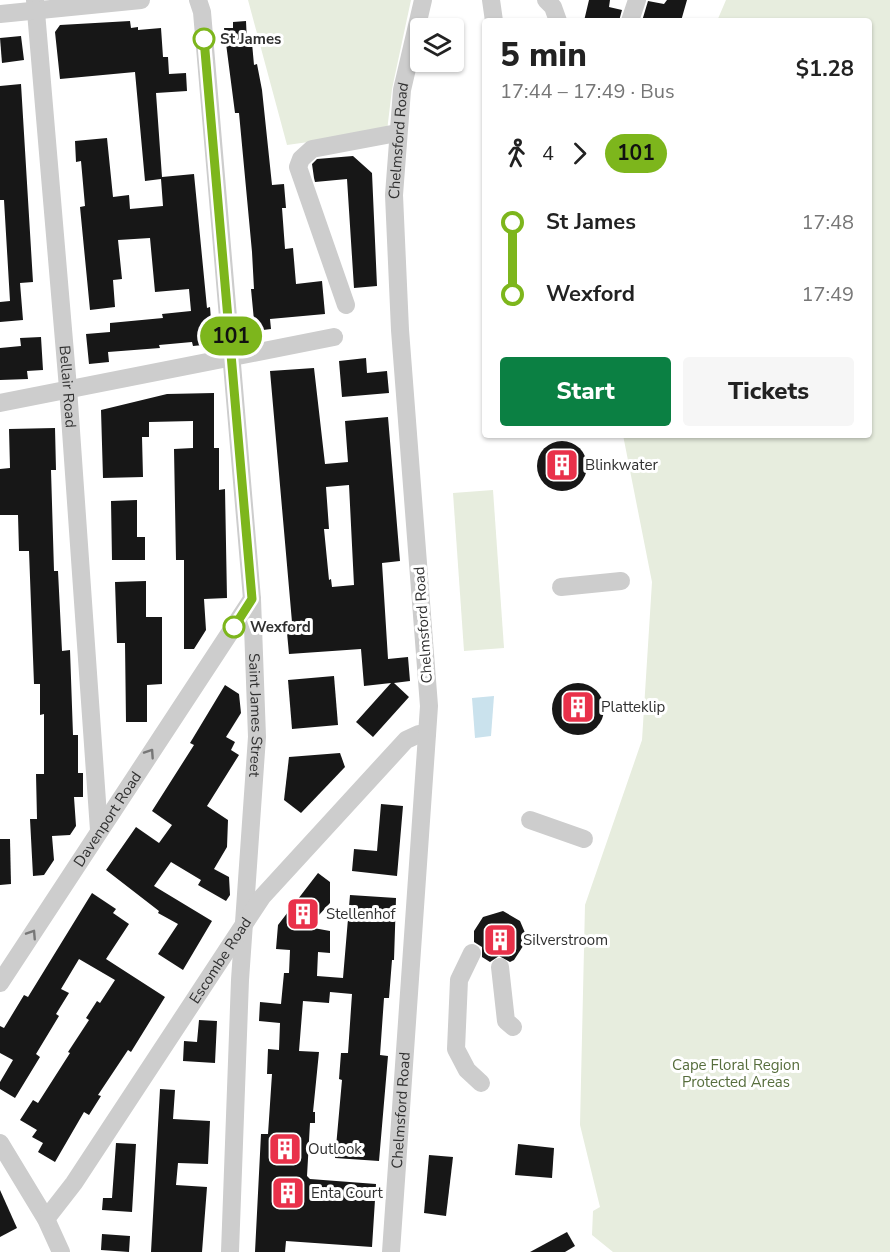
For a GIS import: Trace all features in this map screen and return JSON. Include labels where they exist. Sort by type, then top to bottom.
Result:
[{"type":"street","points":[[0,14],[35,5],[141,0]]},
{"type":"street","name":"Saint James Street","points":[[198,0],[202,12],[233,358],[252,599],[257,737],[234,1084],[236,1144],[230,1252]]},
{"type":"street","name":"Chelmsford Road","points":[[392,1252],[429,706],[395,249],[394,195],[402,90],[423,0]]},
{"type":"street","points":[[491,0],[494,18]]},
{"type":"street","points":[[546,0],[553,7],[557,18]]},
{"type":"street","points":[[631,18],[637,0]]},
{"type":"street","name":"Bellair Road","points":[[35,5],[68,388],[97,763],[99,830]]},
{"type":"street","points":[[346,305],[298,167],[301,159],[312,149],[397,133]]},
{"type":"street","points":[[0,403],[334,337]]},
{"type":"street","points":[[561,587],[621,581]]},
{"type":"street","name":"Davenport Road","points":[[0,983],[127,786],[252,599]]},
{"type":"street","points":[[216,654],[235,645],[254,647]]},
{"type":"street","name":"Escombe Road","points":[[46,1219],[74,1183],[261,897],[406,740],[419,734],[427,734]]},
{"type":"street","points":[[97,763],[108,781],[127,786]]},
{"type":"street","points":[[530,820],[584,840]]},
{"type":"street","points":[[472,953],[459,980],[456,1049],[467,1070],[481,1083]]},
{"type":"street","points":[[500,967],[506,1021],[513,1027]]},
{"type":"street","points":[[0,1143],[46,1219],[61,1252]]},
{"type":"green space","points":[[248,0],[411,0],[392,89],[387,131],[287,145]]},
{"type":"green space","name":"Cape Floral Region Protected Areas","points":[[726,0],[890,0],[890,1252],[613,1252],[592,1235],[593,1211],[600,1207],[580,1125],[585,905],[642,740],[652,582],[624,438],[872,438],[872,18],[718,18]]},
{"type":"green space","points":[[493,490],[504,648],[464,651],[453,493]]},
{"type":"water","points":[[494,696],[491,736],[475,738],[472,698]]},
{"type":"building","points":[[589,0],[610,0],[609,7],[622,10],[620,18],[585,18]]},
{"type":"building","points":[[667,0],[687,0],[682,18],[643,18],[648,1],[664,4]]},
{"type":"building","points":[[130,21],[131,28],[138,27],[138,30],[161,28],[163,57],[168,57],[169,74],[186,73],[187,91],[156,93],[162,177],[194,174],[207,308],[210,307],[213,344],[193,346],[192,342],[159,345],[160,348],[108,352],[109,362],[89,364],[86,334],[110,332],[110,323],[163,318],[162,314],[191,311],[189,289],[155,292],[150,238],[118,240],[122,279],[113,280],[115,307],[90,310],[80,207],[85,206],[81,161],[76,162],[75,141],[107,138],[113,197],[129,195],[130,209],[163,206],[161,179],[145,181],[135,72],[60,79],[55,32],[60,25]]},
{"type":"building","points":[[246,21],[247,43],[252,43],[254,65],[257,64],[262,90],[272,185],[284,184],[286,208],[282,208],[285,249],[293,248],[296,284],[322,281],[325,314],[270,319],[271,329],[255,331],[251,289],[254,289],[252,252],[239,113],[235,113],[224,28],[233,28],[233,22]]},
{"type":"building","points":[[21,36],[24,60],[2,63],[0,38]]},
{"type":"building","points":[[21,84],[33,282],[20,283],[23,320],[0,322],[0,302],[10,301],[4,200],[0,200],[0,86]]},
{"type":"building","points":[[353,156],[372,173],[377,286],[354,288],[347,179],[315,182],[314,178],[312,164],[317,159]]},
{"type":"building","points":[[41,337],[43,370],[27,371],[28,379],[0,380],[0,348],[21,346],[20,338]]},
{"type":"building","points":[[366,358],[367,373],[387,371],[389,393],[342,397],[339,361]]},
{"type":"building","points":[[314,368],[325,464],[348,462],[345,421],[388,417],[400,561],[382,563],[388,659],[408,657],[410,681],[394,683],[409,697],[373,737],[356,722],[391,683],[364,686],[361,649],[289,654],[286,622],[292,622],[270,371]],"holes":[[[349,485],[354,585],[332,587],[331,579],[329,580],[324,529],[329,529],[326,487]]]},
{"type":"building","points":[[214,393],[214,448],[219,448],[219,490],[225,489],[227,598],[204,599],[206,630],[194,649],[184,649],[184,560],[176,560],[174,449],[193,448],[193,421],[149,422],[149,437],[142,437],[143,477],[103,478],[101,410],[167,394]]},
{"type":"building","points":[[55,428],[56,470],[51,470],[54,571],[58,571],[62,651],[70,650],[73,735],[78,735],[78,773],[83,773],[83,797],[74,797],[76,826],[70,835],[52,836],[54,860],[44,875],[33,876],[30,819],[37,819],[36,774],[44,774],[44,714],[40,715],[40,684],[34,684],[29,551],[19,551],[18,515],[0,515],[0,469],[10,468],[9,429]]},
{"type":"building","name":"Blinkwater","points":[[562,441],[580,448],[587,466],[580,484],[562,491],[544,484],[537,466],[544,448]]},
{"type":"building","points":[[137,500],[137,537],[145,537],[145,560],[112,560],[111,501]]},
{"type":"building","points":[[146,581],[146,617],[162,617],[162,684],[147,685],[147,722],[126,722],[125,643],[117,643],[115,582]]},
{"type":"building","points":[[334,676],[338,725],[292,729],[288,680]]},
{"type":"building","name":"Platteklip","points":[[578,683],[592,687],[600,695],[604,709],[600,723],[592,731],[578,735],[564,731],[556,723],[552,709],[556,695],[564,687]]},
{"type":"building","points":[[225,685],[239,694],[241,713],[226,737],[235,742],[231,750],[239,755],[207,806],[228,820],[227,847],[214,869],[229,877],[230,895],[226,901],[198,885],[201,880],[171,862],[154,886],[212,921],[183,970],[158,954],[178,924],[158,913],[159,911],[106,870],[136,827],[159,843],[172,825],[152,811],[194,745],[190,743]]},
{"type":"building","points":[[340,753],[345,767],[301,813],[284,800],[289,757]]},
{"type":"building","points":[[381,804],[403,806],[397,876],[352,871],[354,849],[377,851]]},
{"type":"building","points":[[0,839],[10,839],[11,884],[0,885]]},
{"type":"building","points":[[318,873],[330,882],[330,903],[308,927],[330,931],[330,953],[318,952],[317,976],[343,978],[350,895],[396,898],[394,960],[392,960],[389,998],[384,998],[380,1055],[388,1056],[379,1161],[335,1158],[342,1080],[339,1079],[341,1053],[348,1053],[352,994],[330,992],[329,1003],[303,1001],[299,1051],[319,1052],[313,1112],[315,1112],[315,1123],[310,1123],[307,1176],[310,1179],[376,1184],[372,1247],[286,1241],[285,1252],[255,1252],[261,1134],[268,1134],[272,1074],[267,1074],[268,1049],[279,1050],[280,1023],[259,1021],[260,1002],[281,1004],[284,973],[289,973],[290,950],[276,949],[278,925]]},
{"type":"building","points":[[92,893],[116,909],[113,913],[129,924],[106,959],[165,997],[131,1052],[128,1050],[98,1095],[101,1096],[89,1115],[84,1112],[55,1162],[38,1152],[43,1143],[32,1137],[37,1130],[20,1120],[33,1100],[38,1103],[89,1020],[86,1018],[97,1001],[100,1003],[115,980],[79,959],[61,989],[69,993],[56,1014],[59,1016],[36,1054],[40,1057],[15,1098],[0,1089],[0,1082],[13,1060],[0,1053],[0,1026],[4,1028],[24,995],[28,997]]},
{"type":"building","name":"Silverstroom","points":[[503,911],[520,921],[526,935],[525,943],[514,960],[510,962],[499,956],[490,962],[482,957],[482,947],[474,942],[474,931],[483,917]]},
{"type":"building","points":[[199,1020],[217,1021],[215,1063],[183,1061],[184,1041],[197,1042]]},
{"type":"building","points":[[160,1089],[175,1090],[173,1119],[210,1121],[208,1164],[178,1163],[176,1185],[207,1187],[202,1252],[151,1252]]},
{"type":"building","points":[[116,1143],[136,1144],[132,1212],[102,1210],[103,1198],[112,1198]]},
{"type":"building","points":[[518,1144],[554,1148],[552,1178],[515,1175]]},
{"type":"building","points":[[429,1155],[453,1157],[446,1216],[424,1213]]},
{"type":"building","points":[[0,1190],[17,1228],[0,1237]]},
{"type":"building","points":[[567,1232],[575,1246],[565,1252],[530,1252]]},
{"type":"building","points":[[102,1234],[130,1236],[129,1252],[101,1250]]},
{"type":"bus line","name":"101","points":[[204,39],[252,599],[234,627]]},
{"type":"place","name":"St James","points":[[204,39]]},
{"type":"place","name":"Blinkwater","points":[[562,465]]},
{"type":"place","name":"Wexford","points":[[234,627]]},
{"type":"place","name":"Platteklip","points":[[578,707]]},
{"type":"place","name":"Stellenhof","points":[[303,914]]},
{"type":"place","name":"Silverstroom","points":[[500,940]]},
{"type":"place","name":"Outlook","points":[[285,1149]]},
{"type":"place","name":"Enta Court","points":[[288,1193]]}]
